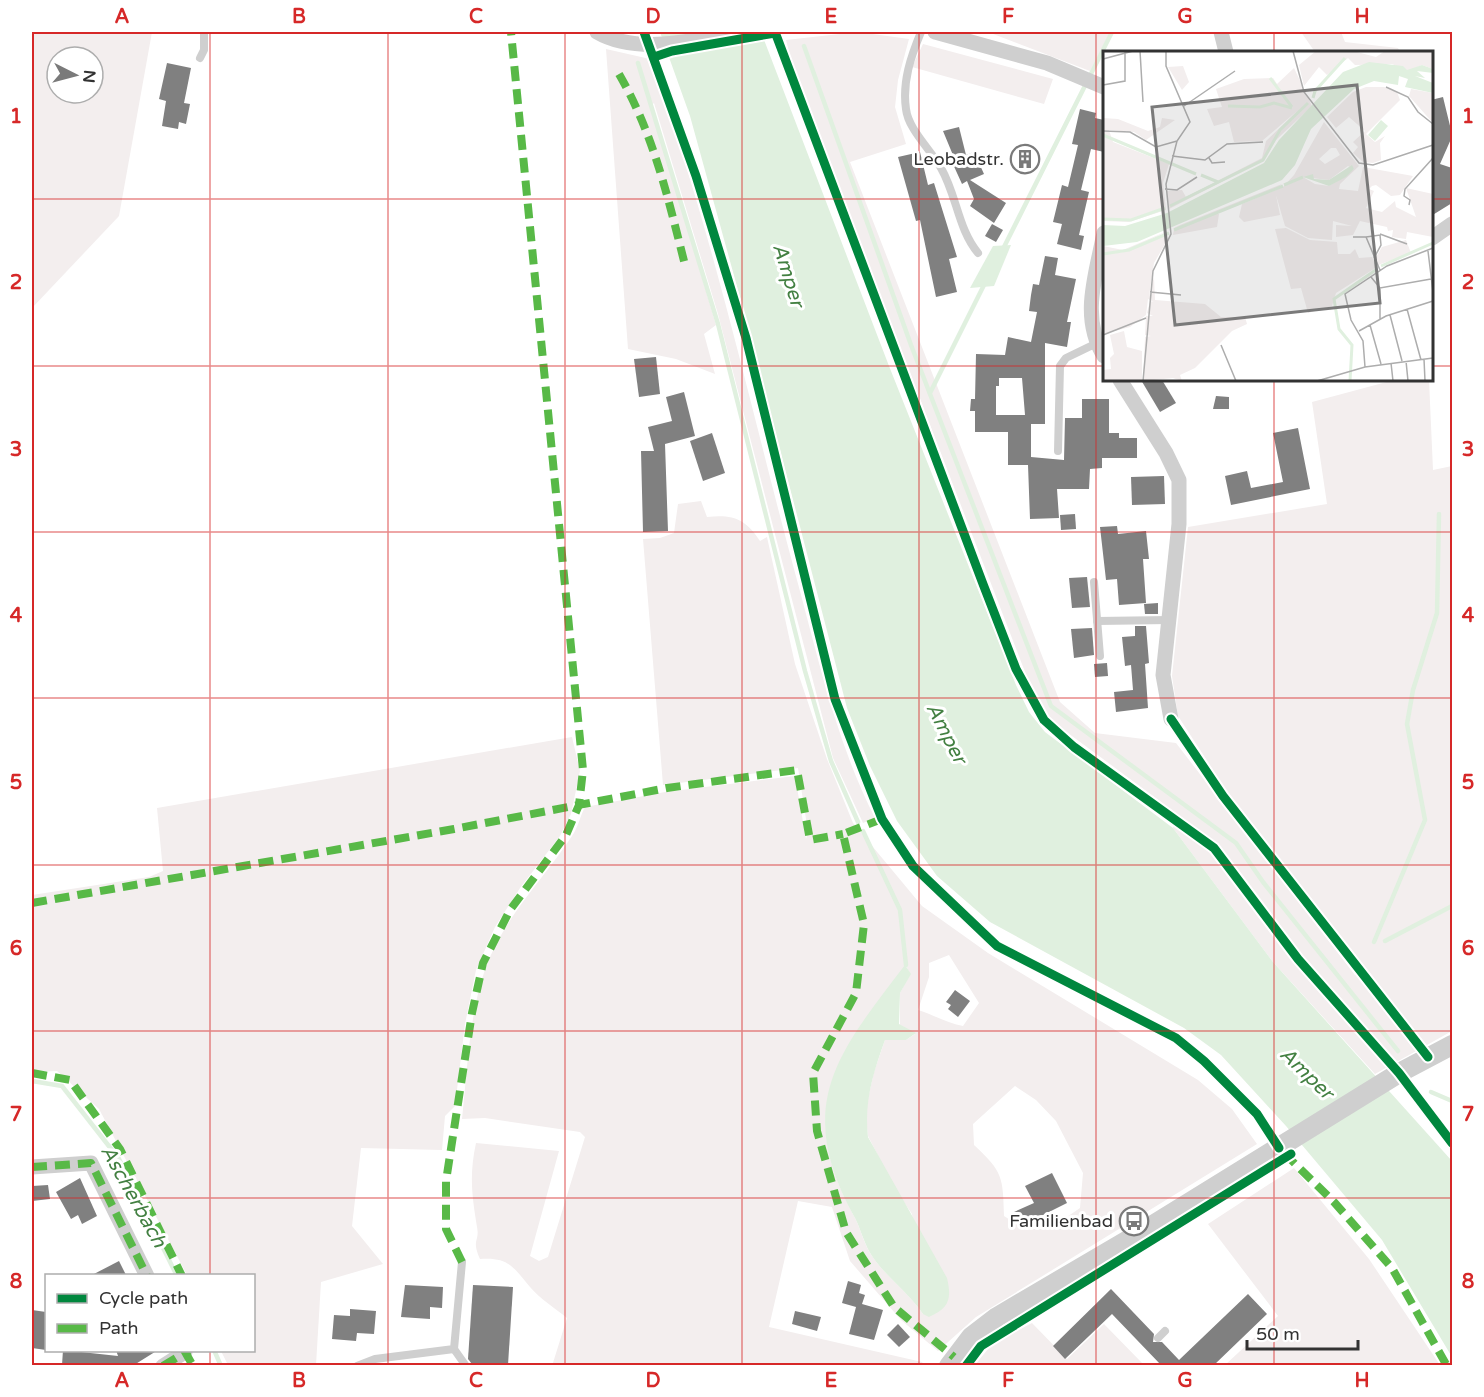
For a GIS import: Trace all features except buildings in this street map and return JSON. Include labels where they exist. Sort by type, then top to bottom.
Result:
[{"type":"street","points":[[597,32],[616,40],[670,44],[744,32]]},
{"type":"street","points":[[935,32],[1047,63],[1093,83]]},
{"type":"street","points":[[1221,32],[1226,51]]},
{"type":"street","points":[[1433,237],[1452,224]]},
{"type":"street","points":[[1100,349],[1091,321],[1090,300],[1103,238]]},
{"type":"street","points":[[1121,381],[1166,453],[1179,480],[1179,524],[1163,675],[1171,719]]},
{"type":"street","points":[[949,1365],[966,1342],[997,1317],[1394,1076],[1452,1045]]},
{"type":"street","points":[[32,1167],[91,1163],[146,1274]]},
{"type":"street","points":[[163,1365],[188,1356]]},
{"type":"lane","points":[[200,58],[204,50],[204,32]]},
{"type":"lane","points":[[921,32],[912,56],[905,86],[906,111],[943,171],[967,240],[978,253]]},
{"type":"lane","points":[[1058,451],[1060,366],[1066,358],[1100,349]]},
{"type":"lane","points":[[1094,582],[1100,656]]},
{"type":"lane","points":[[1097,621],[1169,620]]},
{"type":"lane","points":[[462,1262],[454,1349],[466,1365]]},
{"type":"lane","points":[[1158,1338],[1165,1331]]},
{"type":"lane","points":[[357,1365],[375,1359],[454,1349]]},
{"type":"shaded area","points":[[32,32],[152,32],[119,216],[32,308]]},
{"type":"shaded area","points":[[858,32],[909,39],[898,80],[895,107],[906,144],[850,162],[1060,702],[1095,733],[1176,743],[1355,975],[1364,966],[1228,793],[1178,716],[1172,676],[1188,527],[1327,504],[1312,402],[1390,381],[1429,381],[1433,470],[1452,466],[1452,1031],[1375,1074],[1273,962],[1173,828],[1176,813],[1049,719],[1030,685],[794,71],[786,40]]},
{"type":"shaded area","points":[[988,32],[1110,32],[1090,71]]},
{"type":"shaded area","points":[[1301,32],[1341,32],[1345,42],[1398,48],[1400,51],[1314,51]]},
{"type":"shaded area","points":[[923,44],[1053,79],[1044,104],[912,67]]},
{"type":"shaded area","points":[[606,49],[650,59],[672,122],[728,312],[828,695],[849,758],[875,818],[863,823],[833,758],[718,314],[654,103],[651,106],[716,325],[704,334],[715,374],[676,359],[628,349]]},
{"type":"shaded area","points":[[701,501],[707,517],[732,517],[744,523],[760,541],[767,537],[795,664],[827,759],[853,823],[922,906],[988,953],[1198,1080],[1232,1109],[1257,1144],[976,1317],[938,1351],[901,1320],[850,1261],[832,1207],[798,1201],[769,1327],[922,1362],[924,1365],[552,1366],[567,1318],[538,1296],[509,1265],[498,1260],[480,1259],[477,1252],[478,1232],[472,1185],[472,1165],[476,1143],[559,1151],[530,1256],[539,1261],[548,1257],[585,1137],[580,1132],[485,1118],[462,1119],[473,1016],[490,957],[507,924],[574,833],[585,807],[665,792],[795,776],[806,839],[808,832],[798,768],[663,785],[643,539],[660,538],[674,533],[678,504]],"holes":[[[949,955],[979,1003],[963,1026],[918,1010],[929,977],[929,963]],[[906,966],[910,974],[900,993],[900,1025],[915,1034],[906,1040],[885,1040],[874,1072],[865,1111],[868,1136],[895,1189],[912,1214],[923,1314],[869,1252],[837,1179],[827,1144],[826,1113],[831,1084],[843,1056],[881,998]],[[1015,1086],[1036,1100],[1056,1121],[1083,1173],[1080,1208],[1058,1223],[1026,1230],[1004,1216],[1000,1176],[991,1162],[974,1145],[973,1124]]]},
{"type":"shaded area","points":[[572,737],[580,771],[571,814],[560,836],[520,888],[495,927],[476,970],[465,1024],[455,1106],[445,1116],[442,1150],[361,1148],[352,1226],[383,1264],[321,1282],[316,1365],[228,1365],[222,1352],[255,1352],[255,1274],[186,1274],[99,1109],[57,1071],[32,1072],[32,895],[149,877],[163,871],[157,808]]},
{"type":"shaded area","points":[[1294,1168],[1369,1259],[1440,1365],[1225,1365],[1278,1316],[1208,1224]]},
{"type":"shaded area","points":[[1032,1323],[1067,1359],[1104,1324],[1144,1365],[974,1366],[993,1343]]},
{"type":"water","name":"Amper","points":[[660,32],[761,32],[889,366],[1016,685],[1029,712],[1045,732],[1173,828],[1273,962],[1452,1161],[1452,1357],[1382,1240],[1286,1126],[1221,1055],[1184,1028],[990,922],[937,876],[897,821],[870,766],[847,708],[749,330],[690,116]]},
{"type":"water","points":[[1011,245],[994,286],[970,288],[993,246]]},
{"type":"water","points":[[905,965],[911,974],[900,993],[899,1024],[916,1033],[906,1040],[885,1040],[870,1088],[867,1124],[868,1137],[947,1278],[949,1297],[947,1302],[941,1310],[929,1317],[923,1314],[869,1251],[837,1179],[827,1144],[825,1112],[831,1083],[843,1055],[859,1027]]},
{"type":"waterway","points":[[1003,249],[1112,32]]},
{"type":"waterway","points":[[804,46],[911,345],[1051,706],[1236,843],[1263,882],[1398,1051]]},
{"type":"waterway","points":[[638,63],[718,324],[805,671],[831,761],[858,822]]},
{"type":"waterway","points":[[930,393],[985,283]]},
{"type":"waterway","points":[[1374,942],[1425,820],[1407,724],[1413,690],[1437,613],[1439,514]]},
{"type":"waterway","points":[[863,831],[900,910],[906,965]]},
{"type":"waterway","points":[[1385,941],[1452,906]]},
{"type":"waterway","name":"Ascherbach","points":[[32,1081],[62,1086],[119,1159],[176,1274]]},
{"type":"waterway","points":[[1431,1092],[1452,1101]]},
{"type":"waterway","name":"Ascherbach","points":[[215,1352],[221,1366]]},
{"type":"marked path","points":[[462,1262],[446,1229],[446,1181],[472,1013],[483,963],[510,910],[566,835],[579,805],[583,770],[511,32]]},
{"type":"marked path","points":[[619,74],[651,144],[685,265]]},
{"type":"marked path","points":[[32,903],[454,829],[667,788],[797,770],[810,840],[843,834]]},
{"type":"marked path","points":[[882,819],[843,834],[864,924],[856,993],[813,1073],[817,1131],[846,1232],[894,1307],[954,1357]]},
{"type":"marked path","points":[[32,1073],[70,1080],[120,1149],[181,1274]]},
{"type":"marked path","points":[[1284,1153],[1334,1202],[1392,1268],[1447,1366]]},
{"type":"marked path","points":[[32,1167],[91,1163],[146,1274]]},
{"type":"marked path","points":[[185,1352],[193,1366]]},
{"type":"marked path","points":[[163,1366],[186,1352]]},
{"type":"cycle path","points":[[644,32],[696,176],[746,338],[835,699],[882,819],[913,866],[997,946],[1176,1038],[1204,1061],[1257,1114],[1279,1148]]},
{"type":"cycle path","points":[[775,32],[1016,669],[1044,720],[1074,747],[1214,848],[1298,959],[1399,1073],[1452,1143]]},
{"type":"cycle path","points":[[654,57],[672,51],[775,33]]},
{"type":"cycle path","points":[[1171,719],[1223,796],[1428,1057]]},
{"type":"cycle path","points":[[966,1366],[981,1346],[1291,1154]]},
{"type":"place","name":"Leobadstr.","points":[[1025,159]]},
{"type":"place","name":"Familienbad","points":[[1134,1221]]}]
